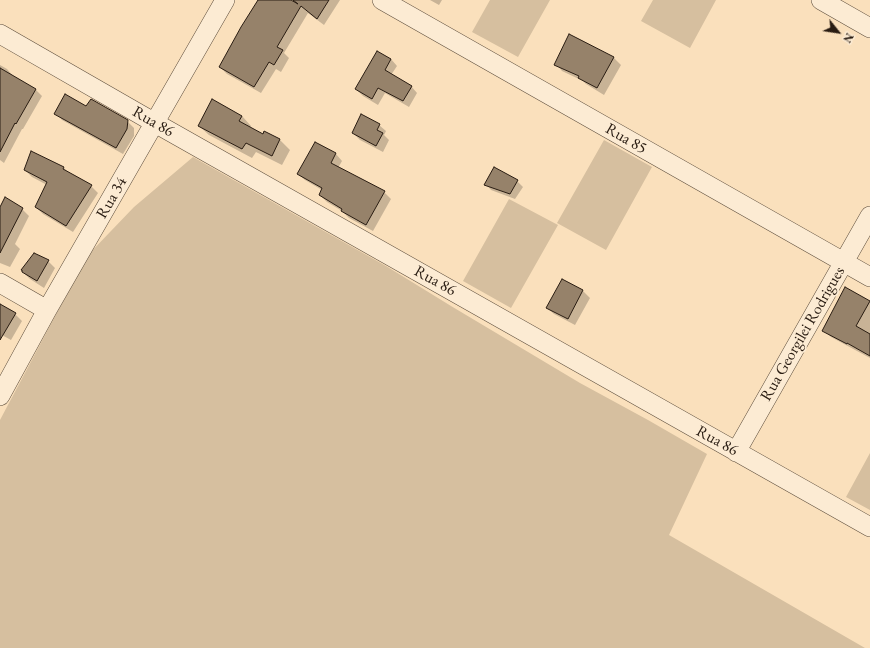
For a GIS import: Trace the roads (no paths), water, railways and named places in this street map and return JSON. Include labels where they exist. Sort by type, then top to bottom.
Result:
[{"type":"street","name":"Rua 34","points":[[0,396],[47,310],[226,0]]},
{"type":"street","name":"Rua 85","points":[[382,0],[870,277]]},
{"type":"street","points":[[821,0],[870,28]]},
{"type":"street","name":"Rua 86","points":[[0,34],[870,528]]},
{"type":"street","name":"Rua Georgilei Rodrigues","points":[[736,452],[870,216]]},
{"type":"street","points":[[0,282],[47,310]]}]
